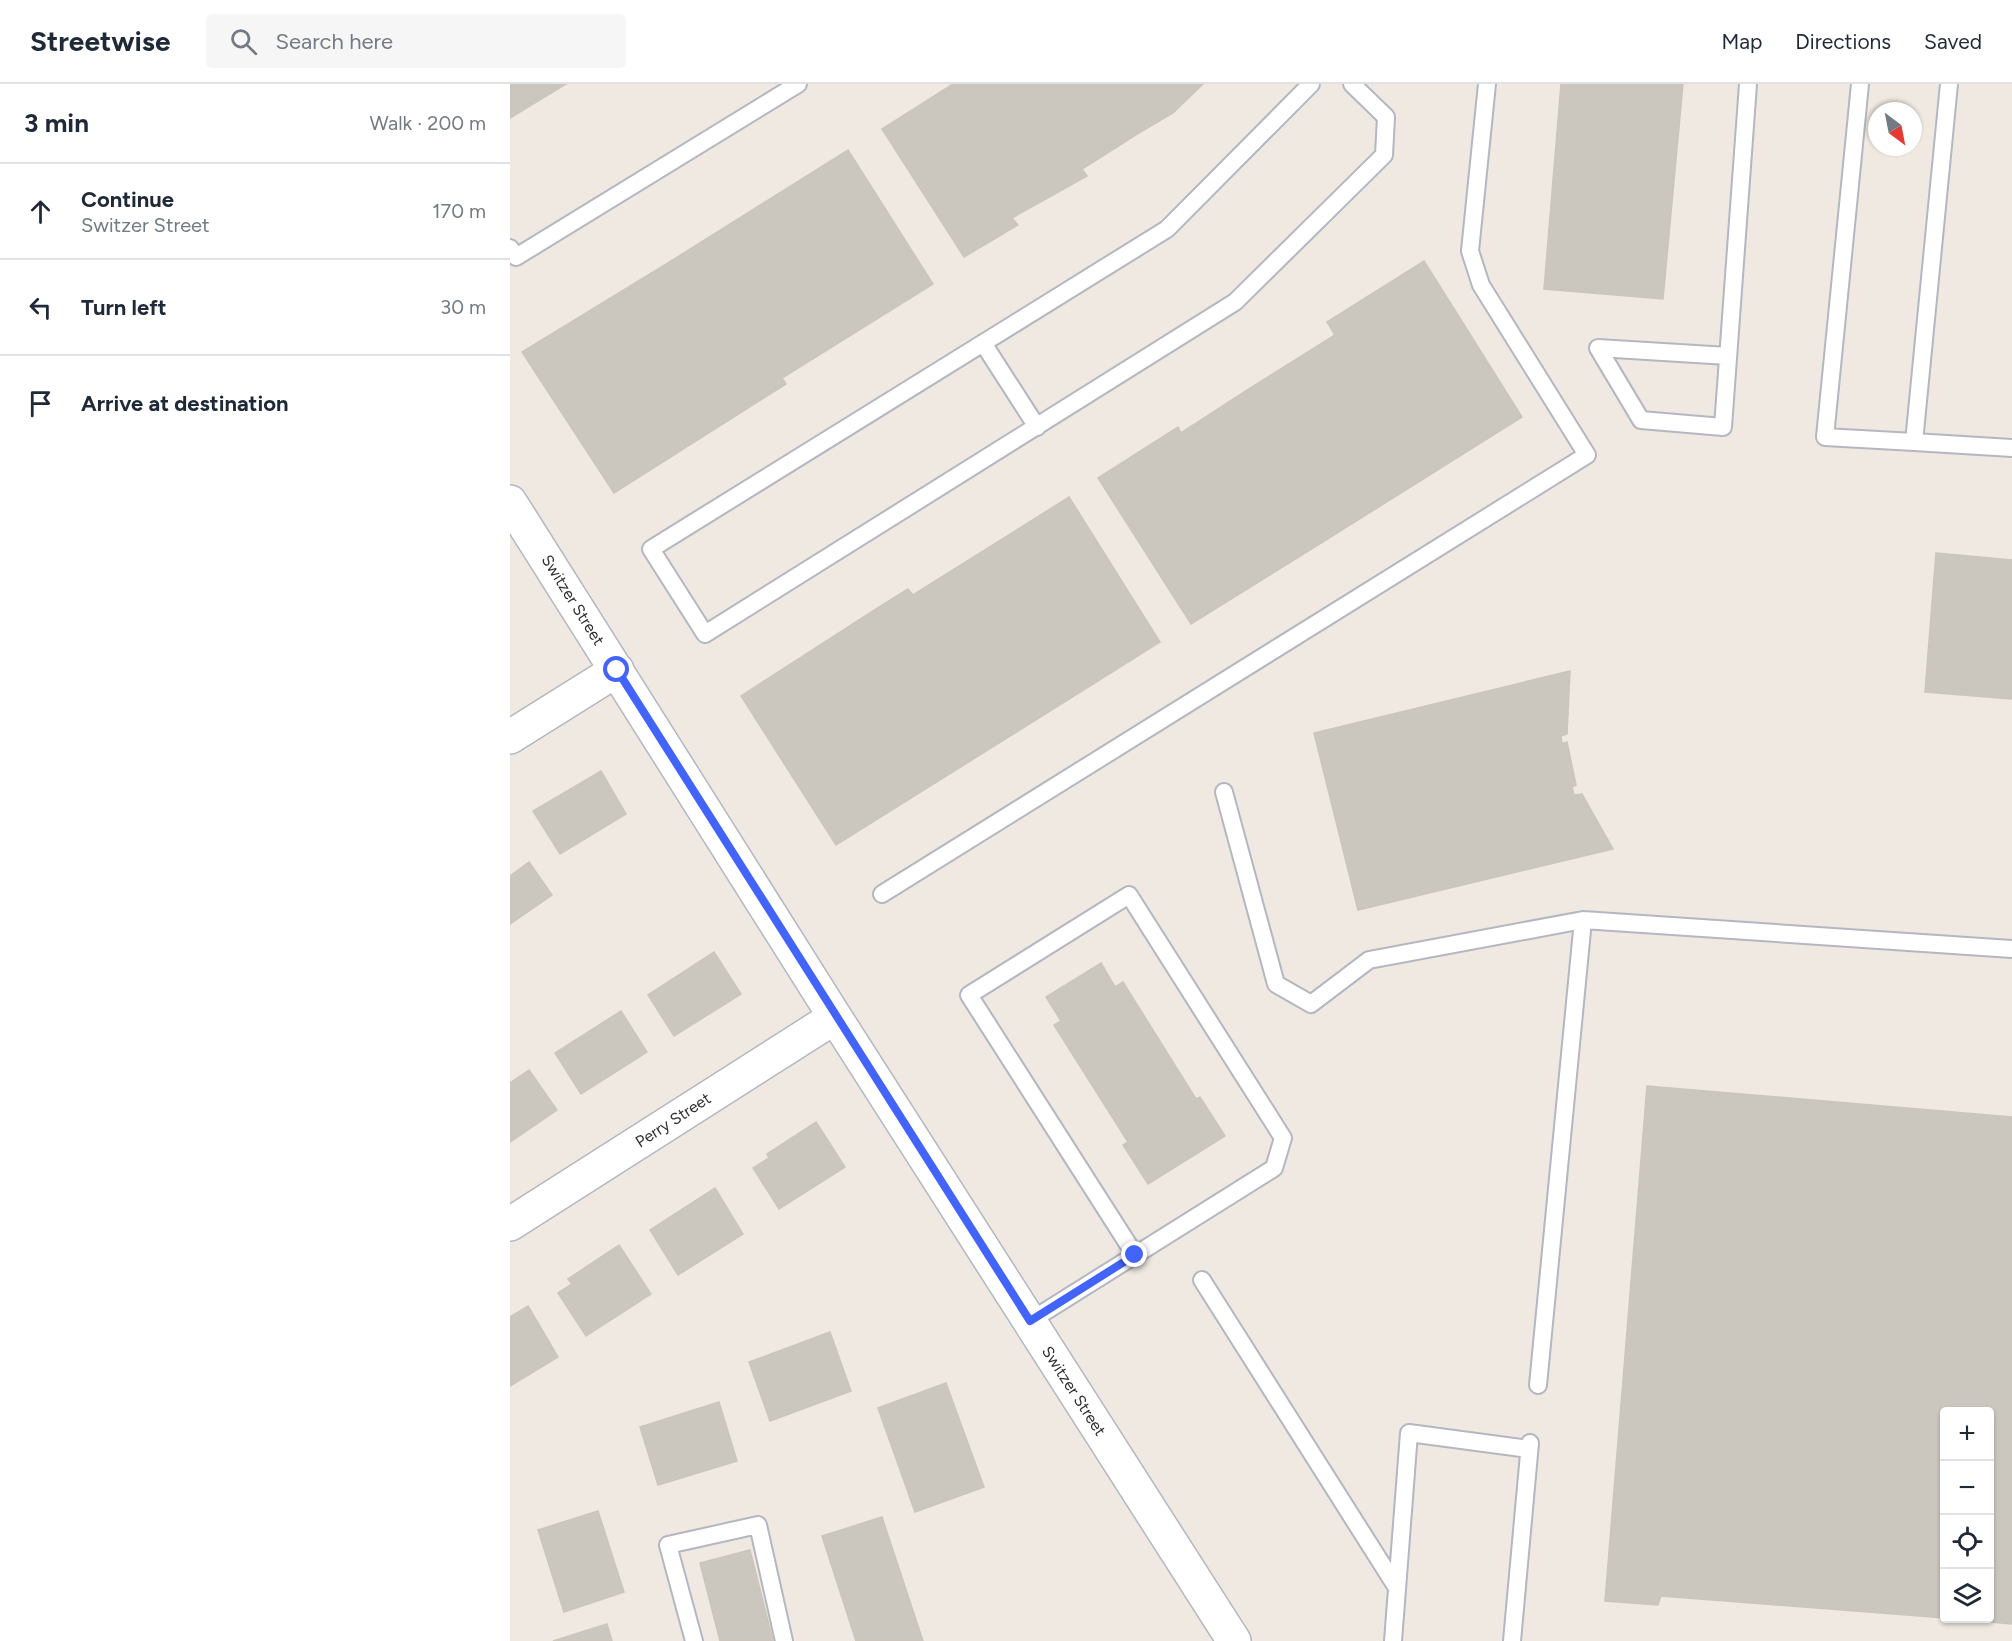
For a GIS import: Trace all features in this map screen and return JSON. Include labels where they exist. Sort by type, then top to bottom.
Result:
[{"type":"street","name":"Switzer Street","points":[[510,502],[835,1017],[1234,1641]]},
{"type":"street","points":[[510,737],[617,670]]},
{"type":"street","name":"Perry Street","points":[[510,1224],[835,1017]]},
{"type":"lane","points":[[510,248],[516,257],[798,84]]},
{"type":"lane","points":[[1311,84],[1167,229],[651,549],[705,634],[1235,302],[1384,155],[1386,117],[1352,84]]},
{"type":"lane","points":[[882,894],[1587,455],[1481,285],[1470,251],[1487,84]]},
{"type":"lane","points":[[1728,356],[1598,348],[1641,420],[1723,427],[1748,84]]},
{"type":"lane","points":[[1860,84],[1825,437],[2012,448]]},
{"type":"lane","points":[[1914,442],[1949,84]]},
{"type":"lane","points":[[983,344],[1037,427]]},
{"type":"lane","points":[[1224,792],[1276,984],[1311,1004],[1369,960],[1583,920],[2012,949]]},
{"type":"lane","points":[[1030,1321],[1275,1168],[1282,1138],[1129,895],[969,995],[1135,1255]]},
{"type":"lane","points":[[1538,1385],[1583,920]]},
{"type":"lane","points":[[1202,1280],[1397,1588]]},
{"type":"lane","points":[[1394,1641],[1409,1432],[1529,1446],[1512,1641]]},
{"type":"lane","points":[[694,1641],[668,1545],[758,1525],[784,1641]]},
{"type":"building","points":[[510,84],[566,84],[510,118]]},
{"type":"building","points":[[953,84],[1109,84],[1139,133],[1082,169],[1087,176],[1012,218],[1018,225],[964,257],[882,129]]},
{"type":"building","points":[[1109,84],[1203,84],[1173,113],[1139,133]]},
{"type":"building","points":[[1561,84],[1683,84],[1663,299],[1544,289]]},
{"type":"building","points":[[848,150],[933,284],[782,378],[786,384],[759,401],[671,261]]},
{"type":"building","points":[[671,261],[759,401],[614,493],[522,352]]},
{"type":"building","points":[[1424,261],[1522,417],[1334,535],[1244,392],[1335,335],[1327,322]]},
{"type":"building","points":[[1244,392],[1334,535],[1191,624],[1098,478],[1178,427],[1181,433]]},
{"type":"building","points":[[1069,497],[1160,642],[975,758],[879,607],[908,589],[913,595]]},
{"type":"building","points":[[1936,553],[2012,560],[2012,699],[1925,692]]},
{"type":"building","points":[[879,607],[975,758],[836,845],[741,696]]},
{"type":"building","points":[[1570,671],[1567,734],[1561,736],[1562,744],[1567,742],[1576,785],[1572,787],[1574,795],[1582,794],[1613,849],[1358,910],[1314,733]]},
{"type":"building","points":[[601,771],[626,814],[560,854],[533,811]]},
{"type":"building","points":[[529,862],[552,895],[510,924],[510,876]]},
{"type":"building","points":[[714,952],[741,994],[674,1036],[648,995]]},
{"type":"building","points":[[1101,963],[1115,987],[1123,982],[1196,1099],[1200,1097],[1225,1136],[1148,1184],[1123,1145],[1128,1142],[1054,1025],[1061,1021],[1046,997]]},
{"type":"building","points":[[621,1011],[647,1052],[581,1094],[555,1053]]},
{"type":"building","points":[[529,1070],[557,1110],[510,1142],[510,1083]]},
{"type":"building","points":[[1647,1086],[2012,1117],[2012,1624],[1994,1622],[1994,1407],[1940,1407],[1940,1618],[1661,1596],[1658,1605],[1605,1601]]},
{"type":"building","points":[[816,1122],[845,1167],[779,1209],[753,1168],[769,1158],[767,1154]]},
{"type":"building","points":[[715,1188],[743,1234],[678,1275],[650,1230]]},
{"type":"building","points":[[619,1245],[651,1294],[586,1336],[558,1293],[572,1284],[568,1279]]},
{"type":"building","points":[[528,1306],[558,1357],[510,1386],[510,1317]]},
{"type":"building","points":[[830,1332],[851,1391],[770,1421],[749,1362]]},
{"type":"building","points":[[946,1383],[984,1487],[915,1512],[878,1408]]},
{"type":"building","points":[[719,1402],[737,1461],[658,1485],[640,1427]]},
{"type":"building","points":[[598,1511],[624,1592],[564,1612],[538,1530]]},
{"type":"building","points":[[882,1517],[923,1641],[856,1641],[822,1536]]},
{"type":"building","points":[[750,1550],[773,1641],[720,1641],[700,1563]]},
{"type":"building","points":[[607,1624],[612,1641],[553,1641]]},
{"type":"route","points":[[617,670],[835,1017],[1030,1321],[1135,1255]]}]
